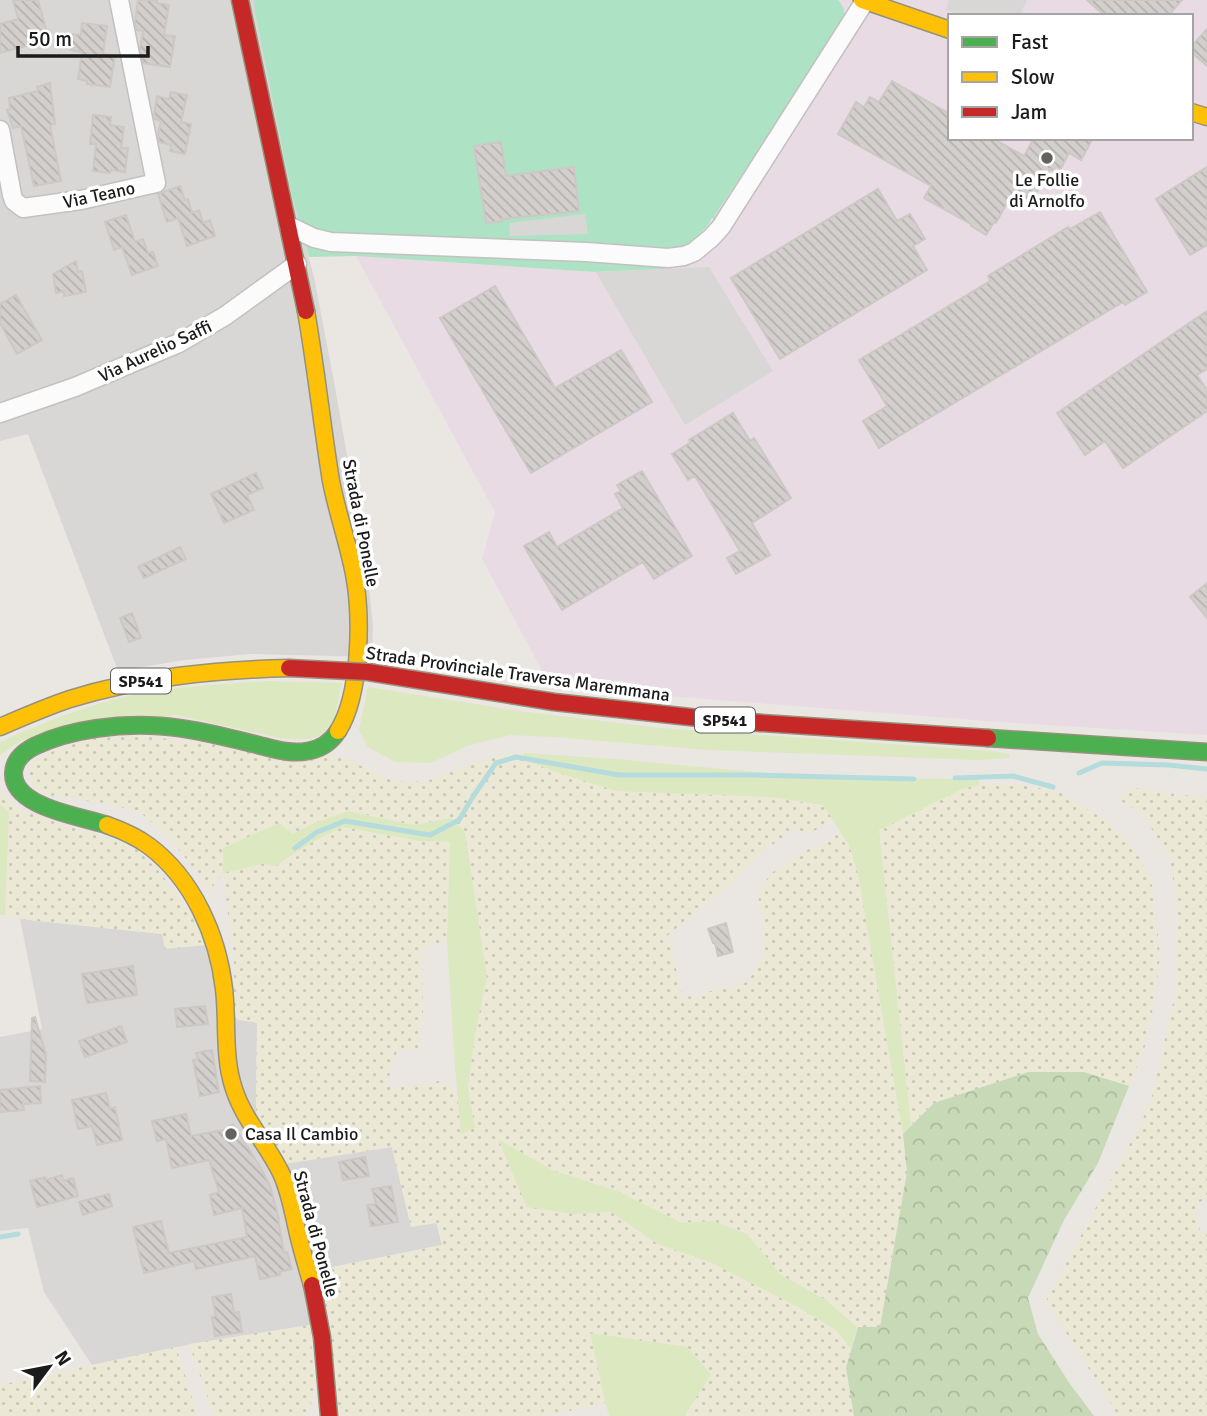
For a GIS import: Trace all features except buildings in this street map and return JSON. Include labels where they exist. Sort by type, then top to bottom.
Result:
[{"type":"street","name":"Via Teano","points":[[0,131],[11,190],[14,201],[19,206],[27,208],[81,200],[156,183],[119,0]]},
{"type":"street","name":"Strada di Ponelle","points":[[240,0],[297,264],[312,343],[332,484],[352,561],[358,619],[351,697],[342,727],[336,736],[312,750],[272,748],[175,727],[147,725],[61,737],[32,748],[17,761],[13,777],[20,793],[29,800],[116,828],[144,842],[174,871],[206,919],[218,953],[223,979],[227,1054],[233,1088],[281,1173],[308,1272],[322,1336],[328,1416]]},
{"type":"street","points":[[289,226],[314,238],[331,242],[684,257],[705,243],[721,227],[864,1],[948,29]]},
{"type":"street","name":"Via Aurelio Saffi","points":[[0,413],[75,387],[180,343],[225,316],[297,264]]},
{"type":"street","name":"Strada Provinciale Traversa Maremmana","points":[[0,727],[53,704],[135,682],[207,671],[289,668],[368,672],[554,702],[717,720],[1207,752]]},
{"type":"shaded area","points":[[0,0],[254,0],[292,196],[314,277],[333,376],[367,568],[373,626],[372,657],[250,654],[185,660],[118,671],[28,434],[0,441]]},
{"type":"shaded area","points":[[838,0],[1207,0],[1207,735],[1000,722],[551,687],[482,559],[495,512],[356,256],[596,272],[665,269],[708,225],[840,29],[845,15]]},
{"type":"shaded area","points":[[949,0],[1027,0],[1020,14],[957,14],[946,10]]},
{"type":"shaded area","points":[[585,214],[588,234],[510,236],[509,223]]},
{"type":"shaded area","points":[[709,267],[773,371],[685,425],[596,272]]},
{"type":"shaded area","points":[[141,736],[346,758],[383,777],[404,782],[427,781],[496,756],[525,753],[522,760],[617,791],[770,797],[823,805],[833,820],[812,832],[793,830],[761,853],[735,880],[668,935],[683,998],[748,982],[762,957],[762,919],[758,895],[761,886],[773,872],[801,853],[841,833],[849,845],[858,874],[903,1134],[907,1172],[880,1328],[858,1327],[826,1300],[781,1275],[747,1233],[713,1221],[682,1223],[617,1191],[552,1170],[499,1140],[572,1214],[611,1212],[658,1244],[712,1263],[798,1307],[836,1330],[851,1349],[846,1368],[854,1416],[686,1416],[686,1413],[590,1334],[606,1403],[544,1416],[335,1416],[318,1270],[442,1245],[437,1223],[411,1227],[392,1147],[285,1164],[256,1113],[257,1023],[234,1019],[234,962],[223,874],[208,892],[202,879],[169,837],[142,814],[111,804],[47,795],[31,784],[29,774],[33,761],[58,749],[94,738]],"holes":[[[348,811],[413,825],[451,818],[475,1034],[468,1086],[474,1128],[461,1134],[458,1102],[450,1085],[440,1081],[386,1087],[397,1051],[418,1048],[423,1016],[422,949],[447,941],[450,842],[420,841],[343,827],[314,841],[276,866],[263,864],[293,835],[312,824]]]},
{"type":"shaded area","points":[[1021,784],[1062,793],[1108,822],[1136,851],[1151,880],[1160,955],[1146,1044],[1129,1086],[1084,1072],[934,1103],[911,1125],[879,830],[962,789],[979,785]]},
{"type":"shaded area","points":[[1134,788],[1207,796],[1207,1198],[1195,1205],[1201,1235],[1207,1232],[1207,1416],[1116,1416],[1046,1301],[1142,1121],[1152,1096],[1175,994],[1177,905],[1170,860],[1144,816],[1115,797]]},
{"type":"shaded area","points":[[3,793],[17,807],[49,820],[132,845],[160,872],[190,914],[207,945],[165,949],[162,934],[20,919],[5,915],[9,812],[0,805],[0,794]]},
{"type":"shaded area","points":[[20,919],[162,934],[207,945],[257,1023],[256,1113],[392,1147],[411,1227],[436,1222],[442,1245],[318,1270],[310,1325],[176,1347],[92,1365],[44,1292],[28,1228],[0,1231],[0,1037],[42,1029]]},
{"type":"shaded area","points":[[310,1325],[315,1395],[305,1415],[214,1416],[189,1344]]},
{"type":"shaded area","points":[[176,1347],[198,1416],[0,1416],[0,1385]]},
{"type":"green space","points":[[254,0],[838,0],[845,14],[840,29],[715,218],[712,218],[665,269],[596,272],[356,256],[309,257],[292,196]]},
{"type":"green space","points":[[267,681],[342,683],[334,719],[323,734],[310,739],[284,739],[176,715],[22,740],[0,755],[0,742],[102,703],[170,689]]},
{"type":"green space","points":[[368,687],[520,711],[660,728],[992,751],[1009,754],[1009,758],[979,760],[709,750],[510,735],[470,745],[430,763],[395,762],[368,747],[359,730]]},
{"type":"green space","points":[[525,753],[821,778],[979,779],[979,785],[962,789],[879,830],[911,1125],[903,1134],[858,874],[849,845],[823,805],[770,797],[617,791],[521,759]]},
{"type":"green space","points":[[0,805],[9,812],[5,915],[0,915]]},
{"type":"green space","points":[[348,811],[413,825],[451,818],[465,832],[487,977],[468,1086],[475,1128],[461,1134],[447,941],[450,842],[420,841],[343,827],[314,841],[275,866],[263,864],[223,873],[223,848],[279,823],[293,834]]},
{"type":"green space","points":[[1028,1072],[1084,1072],[1129,1086],[1098,1163],[1063,1222],[1028,1298],[1038,1334],[1094,1416],[854,1416],[846,1368],[858,1327],[880,1327],[907,1172],[903,1134],[934,1103]]},
{"type":"green space","points":[[498,1139],[552,1170],[617,1191],[682,1223],[713,1221],[747,1234],[781,1275],[826,1300],[857,1327],[851,1349],[836,1330],[798,1307],[712,1263],[658,1244],[611,1212],[572,1214],[527,1207]]},
{"type":"green space","points":[[590,1333],[687,1347],[711,1375],[686,1416],[610,1416]]},
{"type":"waterway","points":[[295,848],[317,832],[345,821],[430,835],[459,820],[496,763],[516,757],[619,775],[914,779]]},
{"type":"waterway","points":[[1079,773],[1102,763],[1207,769]]},
{"type":"waterway","points":[[955,778],[1013,776],[1053,787]]},
{"type":"waterway","points":[[0,1237],[18,1234]]},
{"type":"traffic: fast","points":[[107,825],[48,808],[22,793],[15,782],[14,769],[19,758],[31,748],[64,735],[113,727],[145,725],[183,729],[293,752],[321,747],[338,731]]},
{"type":"traffic: fast","points":[[988,738],[1207,752]]},
{"type":"traffic: slow","points":[[862,0],[948,29]]},
{"type":"traffic: slow","points":[[1193,113],[1207,117]]},
{"type":"traffic: slow","points":[[306,311],[331,481],[357,591],[358,655],[351,697],[346,716],[338,731]]},
{"type":"traffic: slow","points":[[0,727],[70,699],[124,685],[206,673],[289,668]]},
{"type":"traffic: slow","points":[[107,825],[139,840],[165,859],[201,910],[221,969],[228,1065],[234,1089],[284,1180],[312,1285]]},
{"type":"traffic: jam","points":[[240,0],[306,311]]},
{"type":"traffic: jam","points":[[289,668],[368,672],[430,682]]},
{"type":"traffic: jam","points":[[430,682],[554,702],[717,720],[988,738]]},
{"type":"traffic: jam","points":[[312,1285],[322,1337],[329,1416]]},
{"type":"place","name":"Le Follie di Arnolfo","points":[[1047,158]]},
{"type":"place","name":"Casa Il Cambio","points":[[231,1134]]}]
